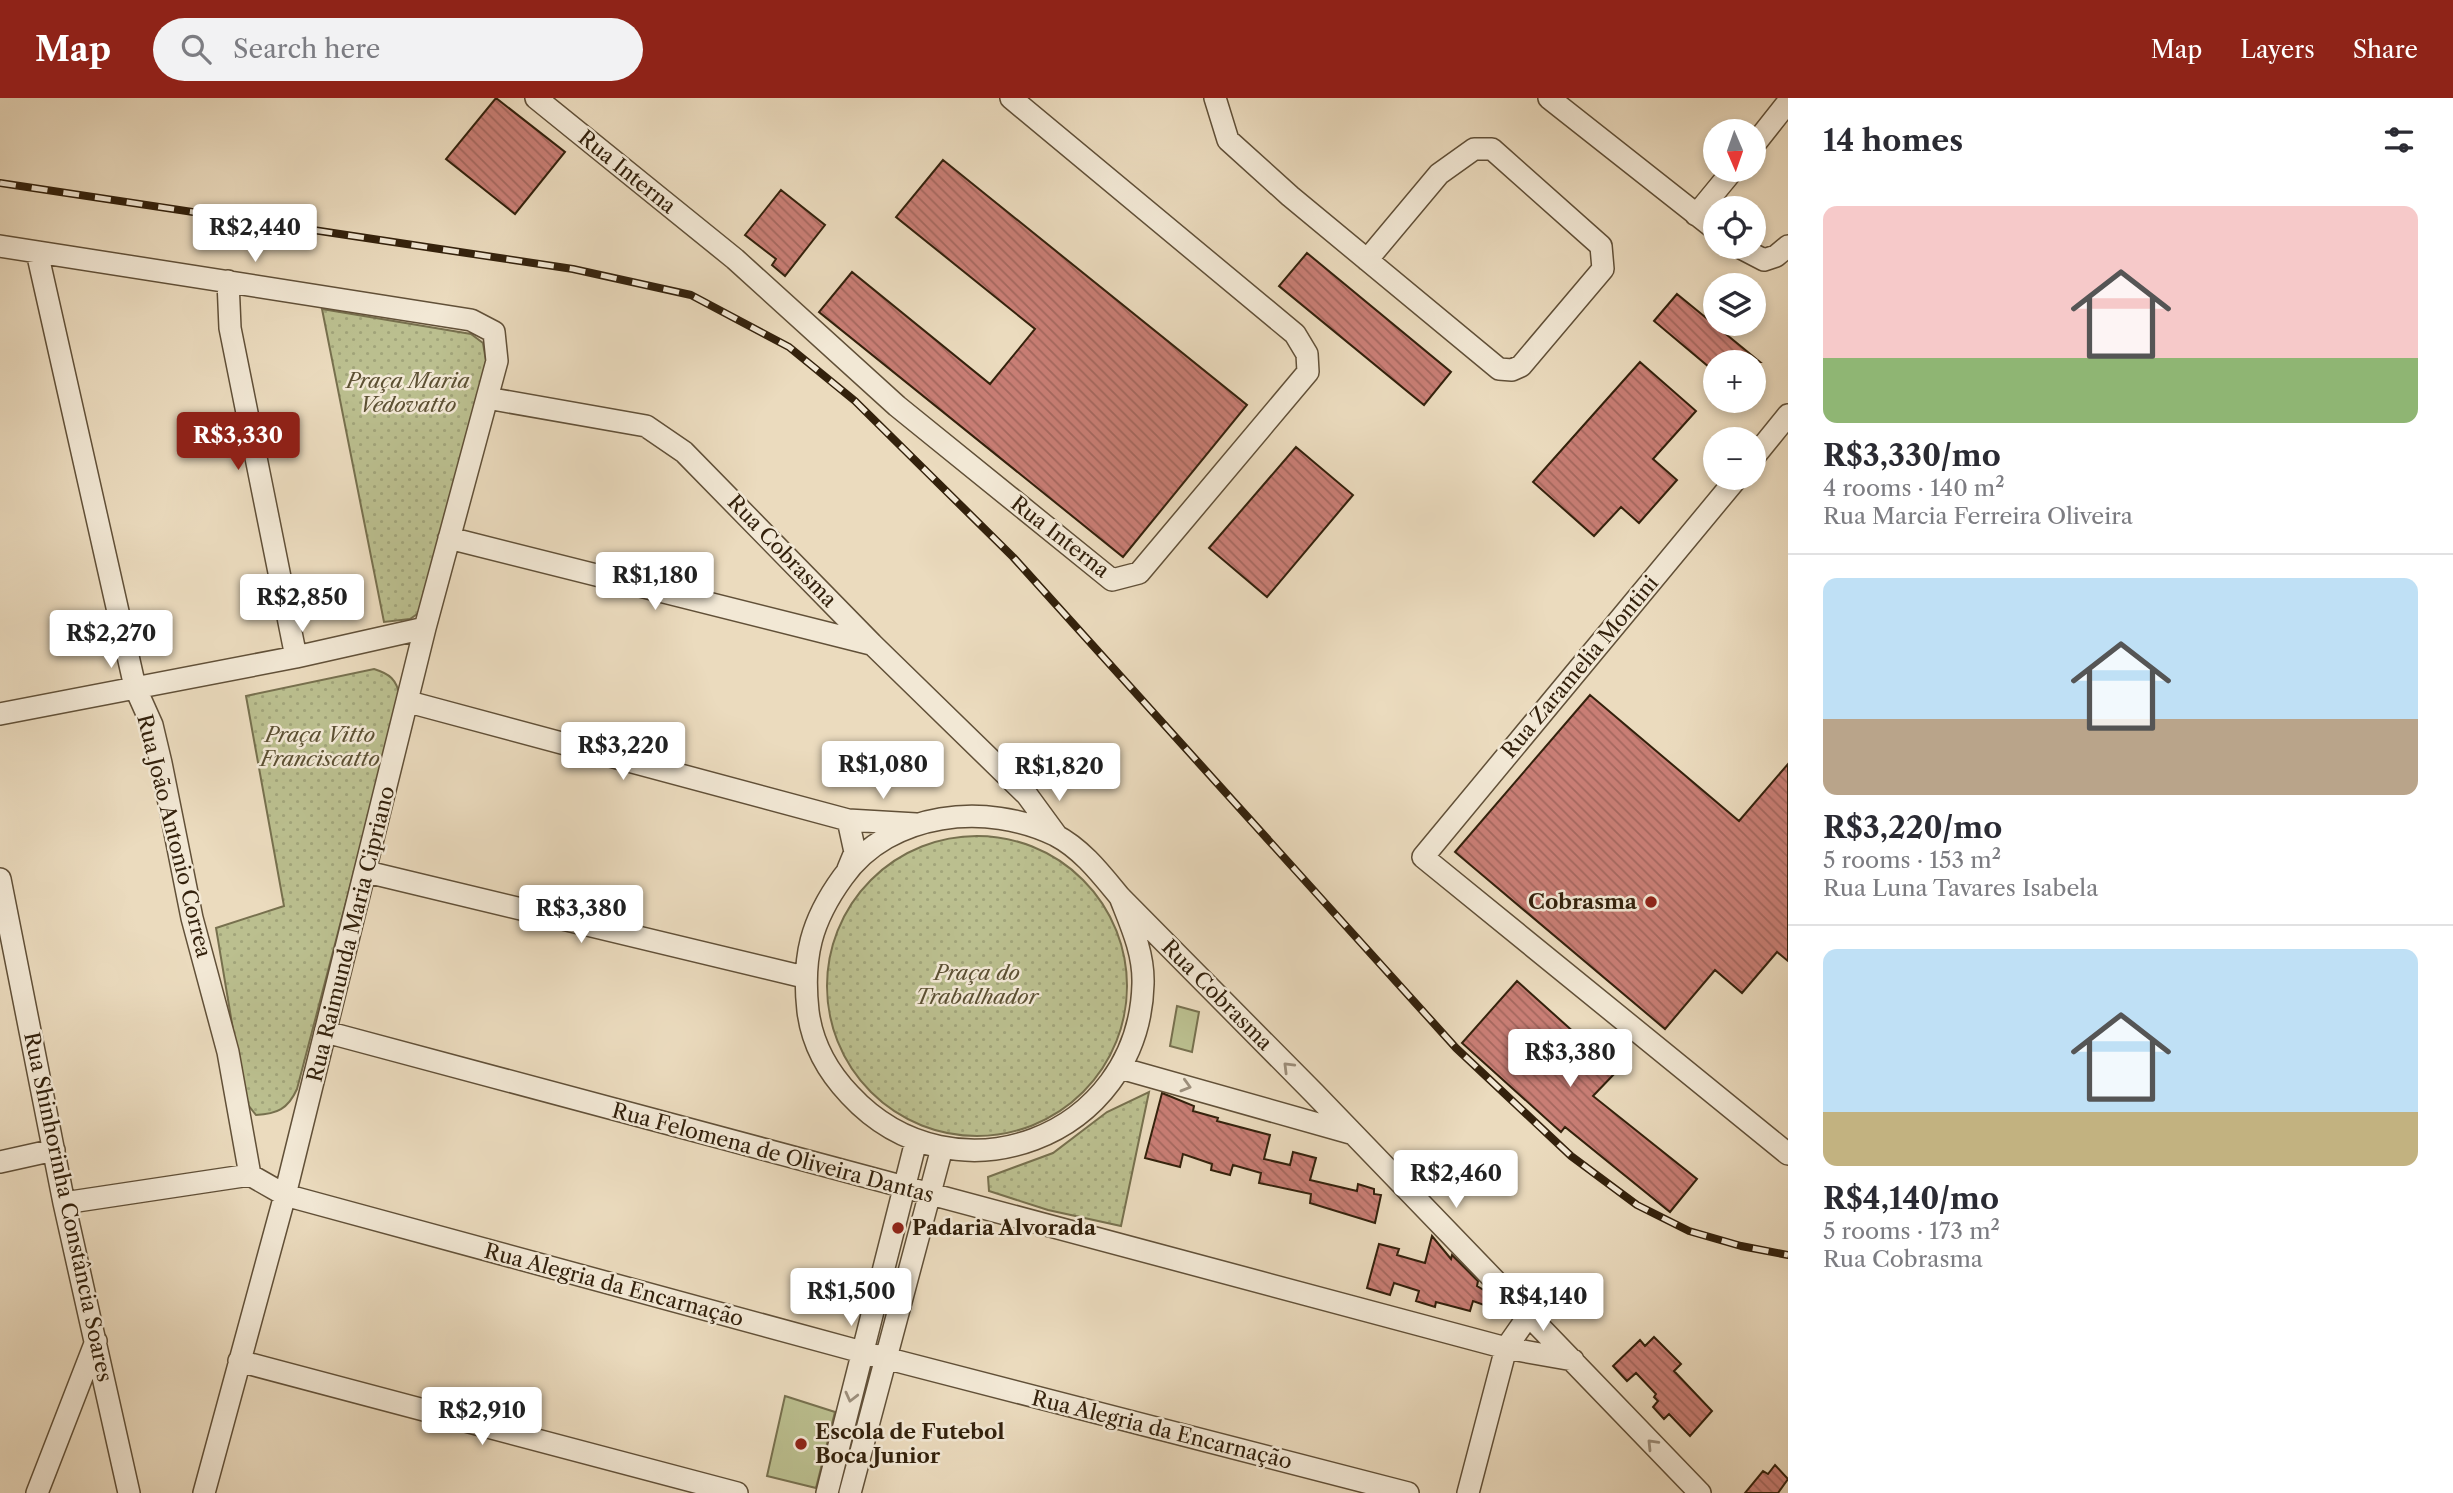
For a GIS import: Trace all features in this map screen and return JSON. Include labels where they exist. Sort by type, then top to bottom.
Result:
[{"type":"street","name":"Rua Interna","points":[[536,98],[735,259],[897,407],[1112,580],[1139,573],[1308,372],[1307,354],[1295,334],[1012,98]]},
{"type":"street","points":[[1215,98],[1228,140],[1367,260],[1499,369],[1512,370],[1521,366],[1604,269],[1601,246],[1492,149],[1475,149],[1439,174],[1367,260]]},
{"type":"street","points":[[1549,98],[1703,220]]},
{"type":"street","points":[[1766,130],[1788,102]]},
{"type":"street","points":[[1696,215],[1723,182]]},
{"type":"street","points":[[0,246],[228,281],[230,328],[296,657]]},
{"type":"street","points":[[1762,259],[1776,256],[1788,246]]},
{"type":"street","name":"Rua João Antonio Correa","points":[[37,252],[135,687],[152,725],[192,918],[228,1052],[250,1175]]},
{"type":"street","name":"Rua Raimunda Maria Cipriano","points":[[204,1493],[285,1195],[409,702],[425,628],[497,361],[494,332],[471,320],[228,281]]},
{"type":"street","name":"Rua Cobrasma","points":[[487,398],[646,426],[693,461],[872,644],[1027,795],[1057,836]]},
{"type":"street","points":[[1766,442],[1788,415]]},
{"type":"street","name":"Rua Zaramelia Montini","points":[[1727,490],[1423,857],[1788,1154]]},
{"type":"street","points":[[449,538],[872,644]]},
{"type":"street","points":[[0,714],[296,657],[425,628]]},
{"type":"street","points":[[409,702],[848,820],[916,824],[965,815],[1014,819],[1057,836],[1092,863],[1119,897],[1137,938],[1143,983],[1137,1027],[1120,1068],[1086,1109],[1040,1138],[1008,1148],[975,1151],[942,1148],[916,1141],[869,1116],[833,1077],[811,1030],[804,977],[810,938],[825,902],[848,869],[855,852],[848,820]]},
{"type":"street","points":[[1014,819],[1025,804],[1027,795]]},
{"type":"street","points":[[848,869],[880,843],[916,824]]},
{"type":"street","points":[[367,872],[804,977]]},
{"type":"street","name":"Rua Shinhorinha Constância Soares","points":[[0,879],[64,1203],[130,1493]]},
{"type":"street","name":"Rua Cobrasma","points":[[1119,897],[1314,1093],[1700,1493]]},
{"type":"street","name":"Rua Felomena de Oliveira Dantas","points":[[326,1032],[904,1189],[1506,1348],[1573,1360]]},
{"type":"street","name":"Rua Cobrasma","points":[[1120,1068],[1352,1134]]},
{"type":"street","points":[[1289,1114],[1305,1108],[1314,1093]]},
{"type":"street","points":[[827,1493],[916,1141]]},
{"type":"street","points":[[850,1493],[942,1148]]},
{"type":"street","points":[[0,1162],[54,1150]]},
{"type":"street","points":[[64,1203],[250,1175]]},
{"type":"street","name":"Rua Alegria da Encarnação","points":[[250,1175],[285,1195],[862,1352],[1408,1493]]},
{"type":"street","points":[[1468,1493],[1506,1348],[1529,1315]]},
{"type":"street","points":[[37,1493],[96,1341]]},
{"type":"street","points":[[239,1361],[737,1493]]},
{"type":"green space","name":"Praça Maria Vedovatto","points":[[322,309],[471,334],[483,343],[486,361],[423,610],[410,619],[384,622]]},
{"type":"green space","name":"Praça Vitto Franciscatto","points":[[374,669],[392,678],[400,696],[297,1089],[286,1106],[270,1113],[256,1115],[245,1101],[216,928],[284,906],[246,696]]},
{"type":"green space","name":"Praça do Trabalhador","points":[[977,836],[1006,839],[1034,848],[1060,861],[1083,880],[1102,903],[1115,929],[1124,957],[1127,986],[1124,1015],[1115,1043],[1102,1069],[1083,1092],[1060,1111],[1034,1124],[1006,1133],[977,1136],[948,1133],[920,1124],[894,1111],[871,1092],[852,1069],[839,1043],[830,1015],[827,986],[830,957],[839,929],[852,903],[871,880],[894,861],[920,848],[948,839]]},
{"type":"green space","points":[[1177,1006],[1199,1012],[1192,1052],[1170,1046]]},
{"type":"green space","points":[[1149,1092],[1121,1226],[1048,1210],[989,1191],[988,1177],[1053,1153],[1107,1112]]},
{"type":"green space","name":"Escola de Futebol Boca Junior","points":[[785,1396],[835,1412],[816,1488],[767,1476]]},
{"type":"building","points":[[496,98],[565,152],[515,214],[446,159]]},
{"type":"building","points":[[943,160],[1247,405],[1123,557],[819,312],[852,272],[990,384],[1035,329],[896,217]]},
{"type":"building","points":[[781,190],[825,225],[785,276],[772,265],[776,259],[745,235]]},
{"type":"building","points":[[1307,253],[1451,372],[1424,405],[1279,286]]},
{"type":"building","points":[[1677,294],[1703,315],[1703,336],[1728,336],[1745,350],[1703,350],[1703,362],[1654,321]]},
{"type":"building","points":[[1640,362],[1696,411],[1653,459],[1677,480],[1639,523],[1621,507],[1594,536],[1533,482]]},
{"type":"building","points":[[1296,447],[1353,495],[1267,597],[1209,548]]},
{"type":"building","name":"Cobrasma","points":[[1590,695],[1739,821],[1788,764],[1788,961],[1777,952],[1742,993],[1715,970],[1665,1029],[1455,852]]},
{"type":"building","points":[[1517,981],[1617,1071],[1593,1096],[1697,1179],[1670,1212],[1565,1127],[1561,1132],[1462,1043]]},
{"type":"building","points":[[1162,1093],[1194,1106],[1193,1111],[1218,1118],[1217,1121],[1270,1135],[1264,1159],[1290,1165],[1293,1152],[1316,1158],[1310,1180],[1357,1191],[1358,1184],[1374,1189],[1374,1194],[1381,1195],[1375,1223],[1310,1203],[1311,1194],[1259,1183],[1261,1173],[1233,1165],[1230,1175],[1211,1170],[1212,1164],[1183,1154],[1180,1167],[1145,1158]]},
{"type":"building","points":[[1432,1236],[1451,1259],[1452,1255],[1478,1281],[1477,1286],[1487,1292],[1484,1305],[1473,1301],[1470,1311],[1436,1302],[1435,1307],[1416,1301],[1419,1291],[1394,1283],[1390,1295],[1367,1288],[1379,1244],[1399,1249],[1397,1255],[1425,1263]]},
{"type":"building","points":[[1583,1281],[1599,1298],[1583,1316],[1566,1300]]},
{"type":"building","points":[[1654,1337],[1681,1364],[1674,1371],[1712,1411],[1690,1436],[1669,1414],[1664,1419],[1653,1407],[1658,1401],[1654,1397],[1656,1394],[1636,1373],[1627,1381],[1613,1366],[1640,1340],[1645,1346]]},
{"type":"building","points":[[1775,1465],[1788,1479],[1778,1493],[1745,1493],[1763,1471],[1768,1474]]},
{"type":"railway","points":[[0,183],[573,269],[691,295],[789,347],[855,401],[1013,557],[1456,1048],[1571,1156],[1637,1205],[1689,1231],[1741,1246],[1788,1255]]},
{"type":"place","name":"Cobrasma","points":[[1651,902]]},
{"type":"place","name":"Padaria Alvorada","points":[[898,1228]]},
{"type":"place","name":"Escola de Futebol Boca Junior","points":[[801,1444]]}]
